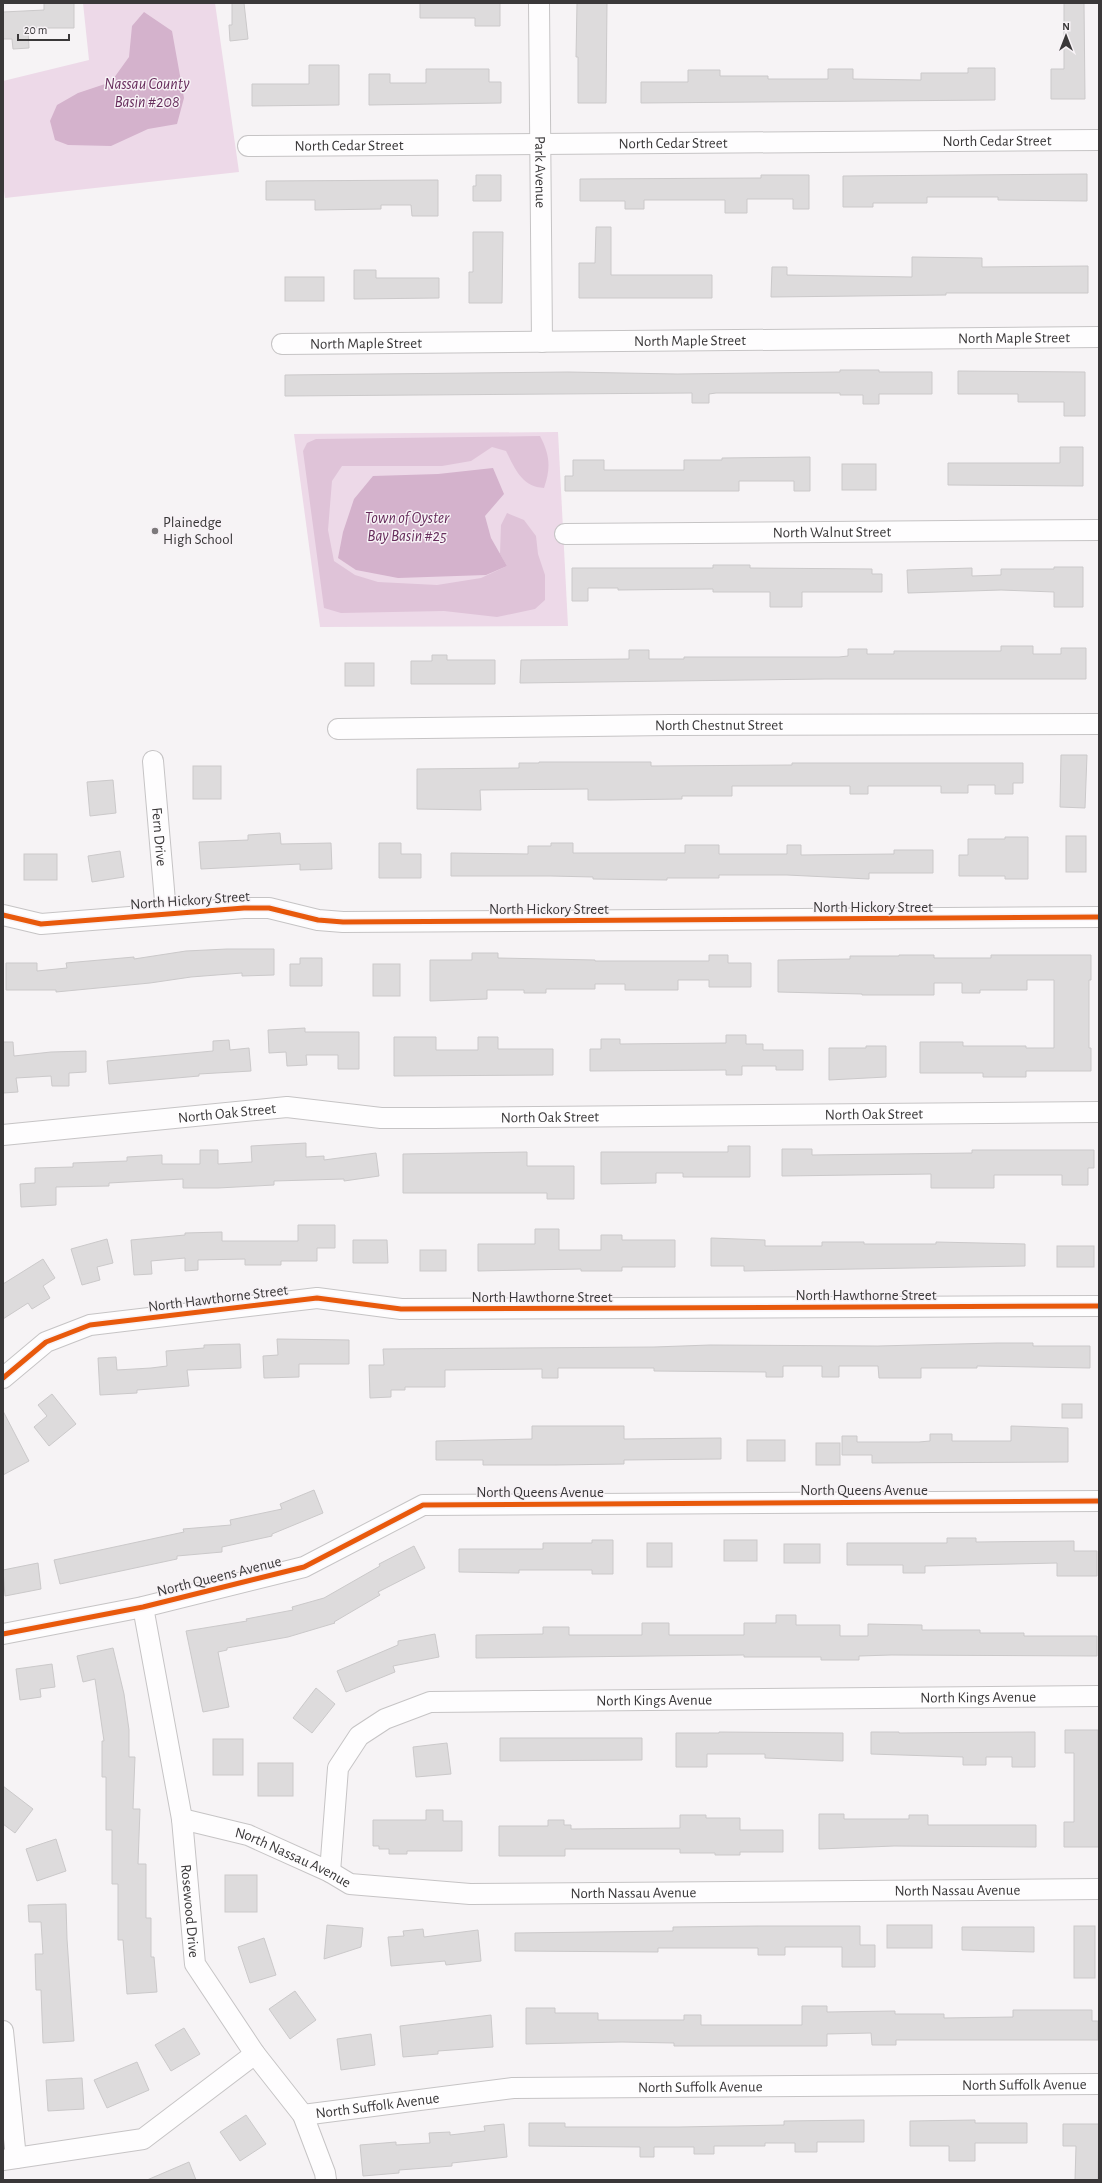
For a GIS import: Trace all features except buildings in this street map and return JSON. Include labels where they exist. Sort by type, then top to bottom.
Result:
[{"type":"street","name":"Park Avenue","points":[[539,3],[542,342]]},
{"type":"street","name":"North Cedar Street","points":[[248,146],[1099,140]]},
{"type":"street","name":"North Maple Street","points":[[282,344],[1099,337]]},
{"type":"street","name":"North Walnut Street","points":[[565,534],[1099,530]]},
{"type":"street","name":"North Chestnut Street","points":[[338,729],[670,725],[1099,724]]},
{"type":"street","name":"Fern Drive","points":[[153,761],[166,913]]},
{"type":"street","name":"North Hickory Street","points":[[3,915],[41,924],[244,908],[269,908],[318,920],[343,922],[1099,917]]},
{"type":"street","name":"North Oak Street","points":[[3,1135],[287,1107],[380,1118],[1099,1112]]},
{"type":"street","name":"North Hawthorne Street","points":[[3,1378],[46,1342],[90,1325],[317,1298],[401,1309],[1099,1306]]},
{"type":"street","name":"North Queens Avenue","points":[[3,1634],[143,1607],[304,1567],[423,1505],[1099,1501]]},
{"type":"street","name":"Rosewood Drive","points":[[143,1607],[182,1819],[195,1964],[255,2054],[303,2115],[325,2172],[326,2180]]},
{"type":"street","name":"North Kings Avenue","points":[[330,1872],[338,1768],[359,1736],[385,1719],[430,1702],[1099,1696]]},
{"type":"street","name":"North Nassau Avenue","points":[[182,1819],[248,1835],[330,1872],[350,1884],[470,1894],[1099,1889]]},
{"type":"street","points":[[3,2030],[10,2159],[142,2139],[255,2054]]},
{"type":"street","name":"North Suffolk Avenue","points":[[303,2115],[513,2088],[1099,2084]]},
{"type":"shaded area","points":[[83,3],[215,3],[239,172],[5,198],[3,184],[3,81],[89,60]]},
{"type":"shaded area","points":[[558,432],[568,626],[320,627],[294,434]]},
{"type":"shaded area","points":[[540,436],[548,456],[548,474],[544,488],[536,487],[525,481],[516,470],[506,451],[492,447],[471,461],[442,466],[342,466],[332,481],[328,530],[334,561],[355,575],[378,582],[437,585],[481,578],[507,566],[500,554],[501,525],[507,513],[524,520],[536,536],[538,554],[545,575],[545,600],[535,609],[497,617],[444,611],[341,613],[324,608],[303,451],[307,443],[316,439]]},
{"type":"water","name":"Nassau County Basin #208","points":[[144,12],[172,31],[184,98],[177,124],[148,129],[111,146],[68,145],[55,140],[50,121],[57,105],[78,93],[111,82],[129,57],[132,26]]},
{"type":"water","name":"Town of Oyster Bay Basin #25","points":[[493,468],[504,494],[485,516],[491,538],[507,566],[486,575],[398,578],[356,570],[338,558],[343,532],[354,499],[373,476],[438,474]]},
{"type":"cycle path","points":[[3,915],[41,924],[244,908],[269,908],[318,920],[343,922],[1099,917]]},
{"type":"cycle path","points":[[3,1378],[46,1342],[90,1325],[317,1298],[401,1309],[1099,1306]]},
{"type":"cycle path","points":[[3,1634],[143,1607],[304,1567],[423,1505],[1099,1501]]},
{"type":"place","name":"Plainedge High School","points":[[155,531]]}]
